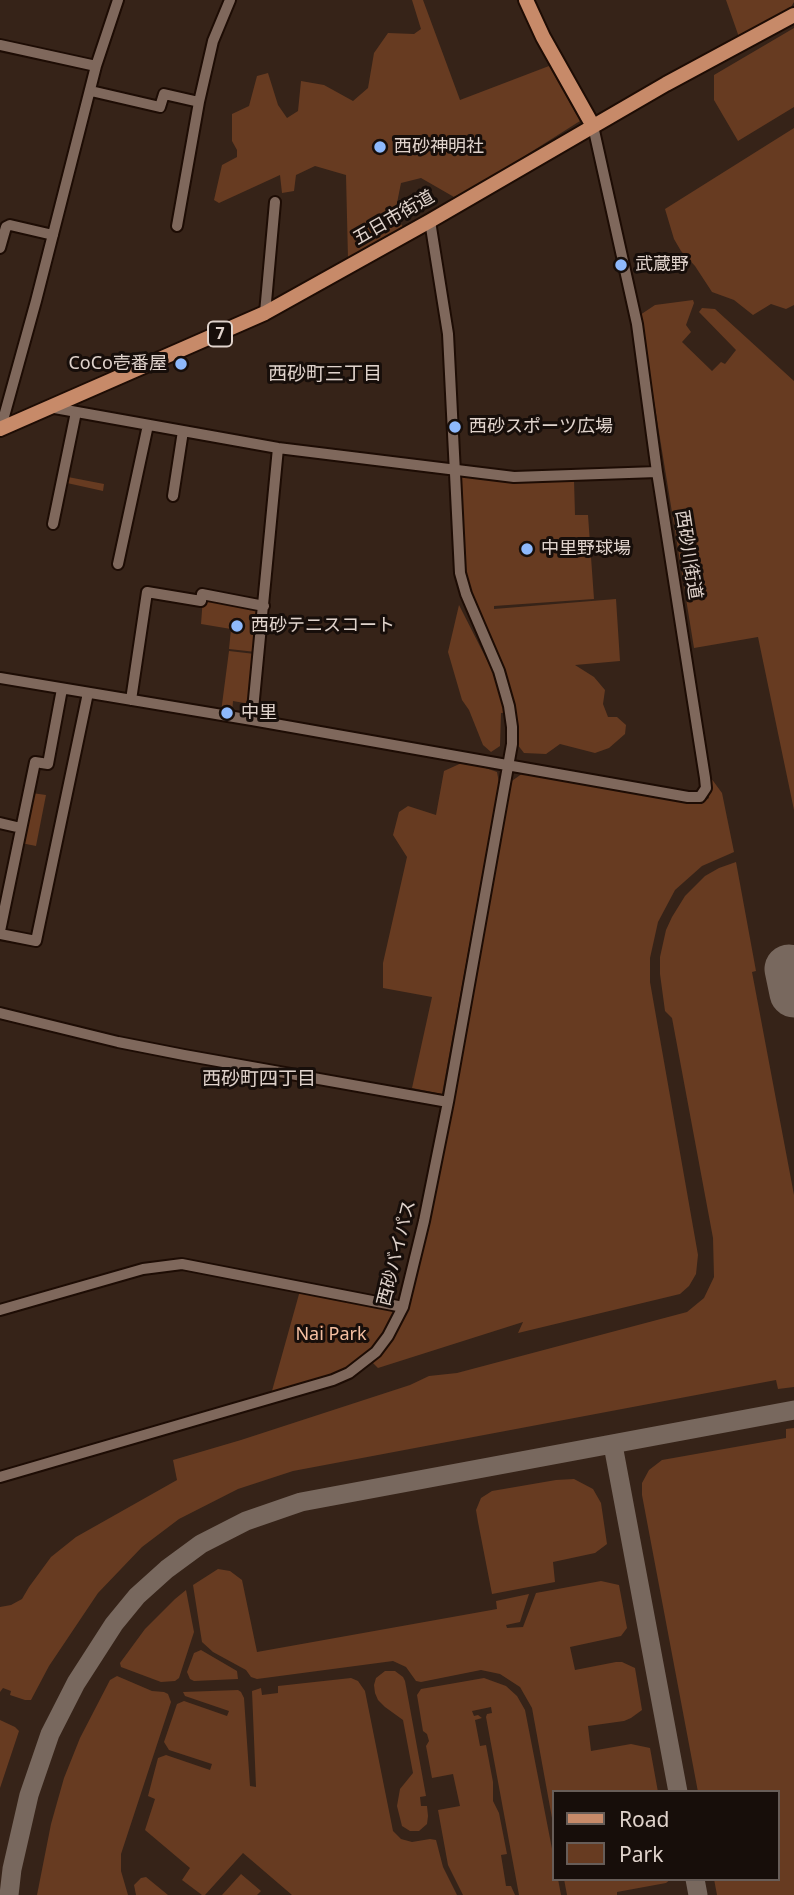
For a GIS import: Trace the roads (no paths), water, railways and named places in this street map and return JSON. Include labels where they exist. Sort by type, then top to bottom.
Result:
[{"type":"main road","points":[[526,0],[543,37],[593,125]]},
{"type":"main road","name":"五日市街道","points":[[0,429],[265,313],[430,221],[593,125],[794,15]]},
{"type":"street","points":[[0,429],[96,66],[118,0]]},
{"type":"street","points":[[177,226],[213,41],[230,0]]},
{"type":"street","points":[[0,45],[96,66]]},
{"type":"street","points":[[91,91],[160,107],[163,94],[199,102]]},
{"type":"street","name":"西砂川街道","points":[[508,765],[688,797],[700,797],[706,788],[637,324],[593,125]]},
{"type":"street","points":[[265,313],[275,202]]},
{"type":"street","name":"西砂バイパス","points":[[0,1477],[333,1380],[349,1373],[376,1352],[403,1307],[449,1102],[512,744],[509,706],[499,671],[466,594],[460,573],[448,334],[430,221]]},
{"type":"street","points":[[0,248],[6,227],[10,225],[53,235]]},
{"type":"street","points":[[0,380],[13,383]]},
{"type":"street","points":[[49,407],[278,448],[514,477],[657,472]]},
{"type":"street","points":[[53,524],[76,412]]},
{"type":"street","points":[[118,564],[148,425]]},
{"type":"street","points":[[173,496],[172,481],[183,431]]},
{"type":"street","points":[[252,720],[278,448]]},
{"type":"street","points":[[131,701],[147,592],[201,601],[202,594],[264,606]]},
{"type":"street","points":[[0,678],[508,765]]},
{"type":"street","points":[[62,689],[48,764],[35,762],[0,933],[36,941],[88,693]]},
{"type":"street","points":[[0,823],[21,828]]},
{"type":"street","points":[[0,1013],[118,1042],[449,1102]]},
{"type":"street","points":[[0,1310],[143,1269],[182,1264],[403,1307]]},
{"type":"place","name":"西砂神明社","points":[[380,147]]},
{"type":"place","name":"武蔵野","points":[[621,265]]},
{"type":"place","name":"CoCo壱番屋","points":[[181,364]]},
{"type":"place","name":"西砂スポーツ広場","points":[[455,427]]},
{"type":"place","name":"中里野球場","points":[[527,549]]},
{"type":"place","name":"西砂テニスコート","points":[[237,626]]},
{"type":"place","name":"中里","points":[[227,713]]},
{"type":"district","name":"西砂町三丁目","points":[[325,375]]},
{"type":"district","name":"西砂町四丁目","points":[[259,1080]]},
{"type":"park label","name":"Nai Park","points":[[331,1335]]}]
